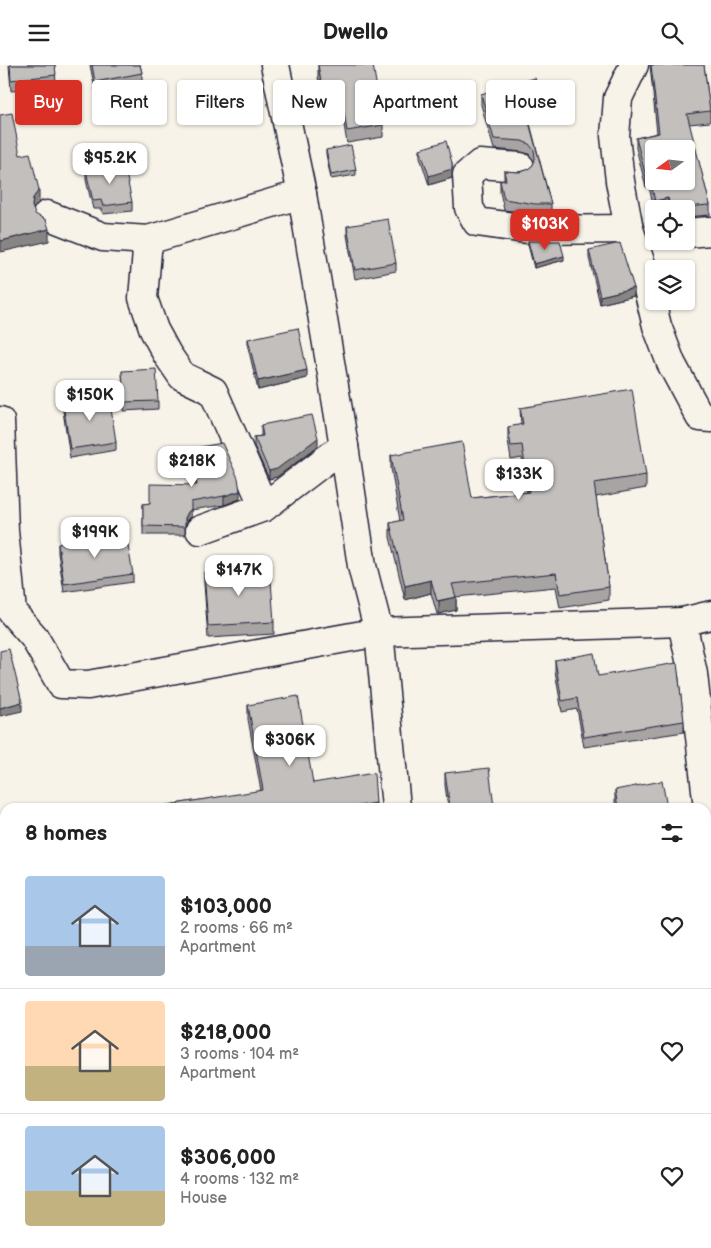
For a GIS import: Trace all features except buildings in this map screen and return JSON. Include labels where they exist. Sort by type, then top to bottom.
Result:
[{"type":"street","points":[[275,65],[302,194],[362,566],[379,632],[396,803]]},
{"type":"street","points":[[634,65],[618,98],[615,136],[620,181],[638,233],[644,273],[657,326],[671,363],[700,417],[711,418]]},
{"type":"street","points":[[520,167],[480,164],[467,175],[469,208],[477,222],[534,230],[638,233]]},
{"type":"street","points":[[47,215],[103,237],[148,240],[302,194]]},
{"type":"street","points":[[695,232],[711,231]]},
{"type":"street","points":[[148,240],[143,298],[154,330],[182,376],[213,391],[264,507]]},
{"type":"street","points":[[0,421],[4,531],[12,612],[34,637],[61,683],[88,685],[379,632],[682,622],[711,615]]},
{"type":"street","points":[[200,530],[264,507],[344,446]]},
{"type":"street","points":[[682,622],[693,674],[707,803]]}]
